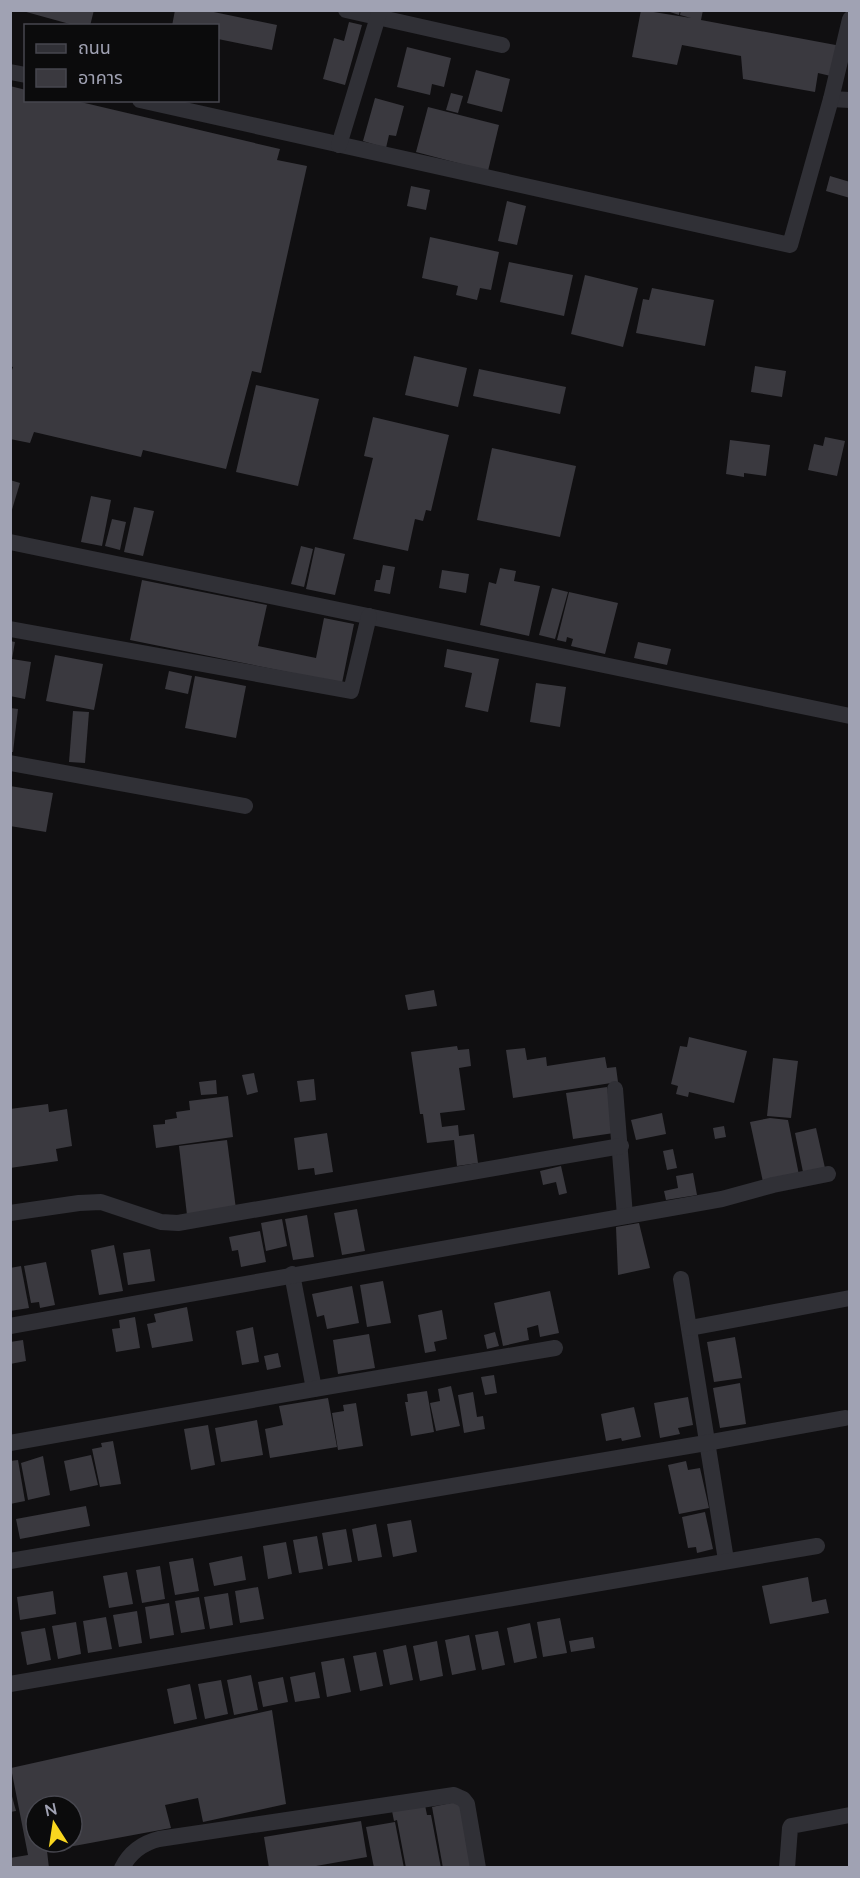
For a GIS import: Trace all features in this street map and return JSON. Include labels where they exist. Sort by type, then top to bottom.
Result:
[{"type":"street","points":[[346,10],[380,14],[502,45]]},
{"type":"street","points":[[339,145],[380,14]]},
{"type":"street","points":[[149,102],[790,245],[831,99],[849,20]]},
{"type":"street","points":[[831,99],[849,100]]},
{"type":"street","points":[[10,542],[849,716]]},
{"type":"street","points":[[10,629],[351,691],[369,616]]},
{"type":"street","points":[[10,763],[245,806]]},
{"type":"street","points":[[615,1089],[625,1216]]},
{"type":"street","points":[[10,1213],[101,1202],[161,1222],[178,1223],[621,1146]]},
{"type":"street","points":[[10,1326],[722,1199],[772,1185],[828,1174]]},
{"type":"street","points":[[292,1274],[314,1389]]},
{"type":"street","points":[[681,1279],[726,1560]]},
{"type":"street","points":[[690,1328],[849,1298]]},
{"type":"street","points":[[10,1443],[555,1348]]},
{"type":"street","points":[[10,1561],[845,1418]]},
{"type":"street","points":[[10,1684],[817,1546]]},
{"type":"street","points":[[122,1868],[134,1851],[159,1839],[454,1795],[463,1799],[466,1804],[478,1868]]},
{"type":"street","points":[[787,1868],[792,1826],[849,1815]]},
{"type":"building","points":[[19,10],[94,10],[90,24],[70,24]]},
{"type":"building","points":[[175,10],[204,10],[277,25],[272,50],[219,39],[219,24],[172,24]]},
{"type":"building","points":[[641,10],[691,18],[680,15],[681,10],[703,10],[701,20],[841,46],[835,77],[818,73],[815,92],[743,79],[741,56],[682,45],[677,65],[632,57]]},
{"type":"building","points":[[664,10],[680,10],[679,15]]},
{"type":"building","points":[[349,22],[362,25],[345,85],[323,79],[334,38],[344,41]]},
{"type":"building","points":[[407,47],[451,58],[444,87],[432,84],[430,95],[397,87]]},
{"type":"building","points":[[476,70],[510,79],[502,112],[467,103]]},
{"type":"building","points":[[10,86],[24,90],[24,102],[80,102],[280,149],[277,160],[307,166],[261,373],[252,371],[226,469],[143,450],[141,457],[34,432],[30,443],[10,439],[10,376],[13,367],[10,366]]},
{"type":"building","points":[[451,93],[463,96],[458,113],[446,110]]},
{"type":"building","points":[[375,98],[404,106],[396,136],[389,135],[386,148],[363,141]]},
{"type":"building","points":[[428,107],[499,125],[488,171],[416,152]]},
{"type":"building","points":[[830,176],[850,182],[850,198],[826,191]]},
{"type":"building","points":[[411,186],[430,190],[426,210],[407,206]]},
{"type":"building","points":[[507,201],[526,206],[517,245],[498,241]]},
{"type":"building","points":[[430,237],[499,252],[491,290],[480,288],[477,300],[456,295],[458,286],[422,278]]},
{"type":"building","points":[[509,262],[573,275],[564,316],[500,302]]},
{"type":"building","points":[[585,275],[638,288],[623,347],[571,334]]},
{"type":"building","points":[[652,288],[714,300],[705,346],[636,333],[643,299],[649,300]]},
{"type":"building","points":[[414,356],[467,368],[458,407],[405,395]]},
{"type":"building","points":[[755,366],[786,371],[782,397],[751,392]]},
{"type":"building","points":[[479,369],[566,387],[560,414],[473,396]]},
{"type":"building","points":[[256,385],[319,399],[298,486],[236,472]]},
{"type":"building","points":[[373,417],[449,435],[431,511],[426,510],[423,521],[415,519],[408,551],[353,539],[373,458],[364,456]]},
{"type":"building","points":[[825,437],[845,441],[837,476],[808,470],[814,444],[823,446]]},
{"type":"building","points":[[730,440],[770,445],[766,476],[744,473],[744,477],[726,474]]},
{"type":"building","points":[[492,448],[576,466],[560,537],[477,520]]},
{"type":"building","points":[[10,480],[20,483],[11,513],[10,513]]},
{"type":"building","points":[[91,496],[111,500],[102,546],[81,542]]},
{"type":"building","points":[[134,507],[154,511],[143,556],[124,552]]},
{"type":"building","points":[[112,519],[126,522],[120,550],[105,546]]},
{"type":"building","points":[[301,546],[313,549],[304,587],[291,584]]},
{"type":"building","points":[[315,547],[345,554],[335,595],[306,589]]},
{"type":"building","points":[[383,565],[395,567],[390,594],[374,591],[376,580],[380,580]]},
{"type":"building","points":[[500,568],[516,571],[514,581],[540,586],[529,636],[480,625],[489,582],[496,584]]},
{"type":"building","points":[[442,570],[469,574],[466,593],[439,588]]},
{"type":"building","points":[[142,580],[267,605],[258,646],[316,658],[324,618],[354,624],[342,683],[130,640]]},
{"type":"building","points":[[552,588],[568,592],[555,639],[539,635]]},
{"type":"building","points":[[569,592],[618,603],[605,654],[571,646],[573,639],[567,637],[566,642],[557,640]]},
{"type":"building","points":[[10,641],[15,642],[12,659],[31,662],[25,699],[10,696]]},
{"type":"building","points":[[638,642],[671,649],[667,665],[634,658]]},
{"type":"building","points":[[447,649],[499,659],[488,712],[465,707],[472,673],[444,667]]},
{"type":"building","points":[[55,655],[103,664],[94,710],[46,701]]},
{"type":"building","points":[[169,671],[192,676],[188,694],[165,689]]},
{"type":"building","points":[[195,676],[246,686],[236,738],[185,728]]},
{"type":"building","points":[[536,683],[566,687],[560,727],[530,722]]},
{"type":"building","points":[[10,708],[18,709],[13,752],[10,752]]},
{"type":"building","points":[[73,711],[89,712],[85,763],[69,762]]},
{"type":"building","points":[[10,786],[53,793],[46,832],[10,826]]},
{"type":"building","points":[[434,990],[437,1006],[408,1010],[405,995]]},
{"type":"building","points":[[689,1037],[747,1051],[734,1103],[689,1092],[688,1097],[676,1094],[678,1086],[671,1084],[680,1046],[687,1047]]},
{"type":"building","points":[[457,1046],[458,1050],[469,1049],[471,1066],[459,1068],[465,1110],[440,1113],[442,1127],[458,1125],[459,1136],[474,1134],[478,1163],[457,1166],[454,1140],[427,1143],[423,1114],[420,1114],[411,1052]]},
{"type":"building","points":[[525,1048],[527,1060],[546,1057],[547,1066],[605,1057],[607,1068],[616,1067],[618,1082],[513,1098],[506,1050]]},
{"type":"building","points":[[773,1058],[798,1061],[791,1118],[767,1116]]},
{"type":"building","points":[[254,1073],[258,1092],[247,1095],[242,1075]]},
{"type":"building","points":[[314,1079],[316,1100],[300,1102],[297,1081]]},
{"type":"building","points":[[216,1080],[217,1094],[201,1095],[199,1082]]},
{"type":"building","points":[[607,1087],[614,1133],[573,1139],[566,1093]]},
{"type":"building","points":[[228,1096],[233,1137],[156,1148],[153,1125],[165,1124],[165,1120],[177,1118],[176,1112],[190,1110],[189,1101]]},
{"type":"building","points":[[48,1104],[49,1112],[67,1109],[72,1146],[56,1149],[58,1161],[10,1168],[10,1109]]},
{"type":"building","points":[[662,1113],[666,1134],[636,1140],[631,1120]]},
{"type":"building","points":[[770,1118],[788,1120],[799,1175],[763,1182],[750,1122]]},
{"type":"building","points":[[724,1126],[726,1137],[715,1139],[713,1128]]},
{"type":"building","points":[[816,1128],[825,1168],[803,1172],[795,1133]]},
{"type":"building","points":[[327,1133],[333,1172],[315,1175],[314,1168],[298,1170],[294,1138]]},
{"type":"building","points":[[227,1140],[236,1209],[187,1215],[179,1146]]},
{"type":"building","points":[[673,1149],[677,1168],[667,1170],[663,1151]]},
{"type":"building","points":[[561,1166],[567,1193],[559,1195],[556,1182],[543,1185],[540,1171]]},
{"type":"building","points":[[693,1173],[697,1195],[666,1200],[664,1191],[678,1188],[676,1176]]},
{"type":"building","points":[[357,1209],[365,1251],[342,1255],[334,1213]]},
{"type":"building","points":[[307,1215],[314,1257],[293,1260],[285,1219]]},
{"type":"building","points":[[282,1219],[287,1246],[266,1251],[261,1223]]},
{"type":"building","points":[[639,1223],[650,1268],[618,1275],[616,1227]]},
{"type":"building","points":[[260,1231],[266,1262],[241,1267],[238,1250],[232,1251],[229,1237]]},
{"type":"building","points":[[114,1245],[123,1291],[99,1295],[91,1250]]},
{"type":"building","points":[[150,1249],[155,1281],[128,1285],[123,1253]]},
{"type":"building","points":[[46,1262],[55,1305],[40,1308],[39,1302],[31,1303],[24,1266]]},
{"type":"building","points":[[21,1266],[29,1308],[10,1311],[10,1268]]},
{"type":"building","points":[[383,1281],[391,1323],[367,1327],[360,1285]]},
{"type":"building","points":[[352,1286],[359,1323],[327,1329],[324,1315],[317,1317],[312,1294]]},
{"type":"building","points":[[550,1291],[559,1333],[540,1337],[538,1325],[527,1328],[529,1340],[503,1346],[494,1303]]},
{"type":"building","points":[[187,1307],[193,1341],[152,1348],[147,1324],[156,1322],[154,1314]]},
{"type":"building","points":[[442,1310],[447,1339],[434,1342],[436,1351],[425,1353],[418,1315]]},
{"type":"building","points":[[135,1317],[140,1348],[116,1352],[112,1329],[120,1328],[119,1320]]},
{"type":"building","points":[[253,1327],[259,1362],[242,1365],[236,1331]]},
{"type":"building","points":[[495,1332],[499,1346],[487,1349],[484,1335]]},
{"type":"building","points":[[369,1334],[375,1368],[338,1374],[333,1340]]},
{"type":"building","points":[[735,1337],[742,1378],[714,1382],[707,1342]]},
{"type":"building","points":[[23,1340],[26,1361],[10,1364],[10,1342]]},
{"type":"building","points":[[278,1353],[281,1367],[267,1370],[264,1356]]},
{"type":"building","points":[[494,1375],[497,1393],[485,1395],[481,1377]]},
{"type":"building","points":[[740,1383],[746,1424],[720,1428],[713,1388]]},
{"type":"building","points":[[451,1386],[460,1426],[436,1431],[430,1403],[440,1401],[438,1389]]},
{"type":"building","points":[[427,1391],[434,1432],[411,1436],[405,1402],[408,1402],[407,1394]]},
{"type":"building","points":[[473,1392],[477,1417],[483,1416],[485,1429],[464,1433],[458,1395]]},
{"type":"building","points":[[688,1397],[693,1425],[678,1428],[680,1434],[660,1438],[654,1403]]},
{"type":"building","points":[[328,1398],[337,1447],[270,1458],[265,1429],[283,1425],[279,1406]]},
{"type":"building","points":[[356,1403],[363,1446],[338,1450],[332,1413],[344,1411],[343,1405]]},
{"type":"building","points":[[634,1407],[641,1437],[622,1441],[621,1438],[606,1441],[601,1414]]},
{"type":"building","points":[[257,1420],[263,1455],[221,1462],[215,1428]]},
{"type":"building","points":[[208,1425],[215,1465],[191,1470],[184,1429]]},
{"type":"building","points":[[113,1441],[121,1484],[100,1487],[92,1449],[102,1447],[101,1443]]},
{"type":"building","points":[[91,1455],[98,1485],[70,1491],[64,1461]]},
{"type":"building","points":[[43,1456],[50,1495],[28,1500],[21,1463]]},
{"type":"building","points":[[18,1460],[25,1501],[10,1504],[10,1461]]},
{"type":"building","points":[[686,1461],[688,1470],[700,1468],[709,1508],[679,1514],[668,1465]]},
{"type":"building","points":[[86,1506],[90,1526],[20,1539],[16,1519]]},
{"type":"building","points":[[705,1512],[713,1549],[697,1553],[696,1547],[688,1548],[682,1517]]},
{"type":"building","points":[[411,1520],[417,1552],[393,1557],[387,1524]]},
{"type":"building","points":[[376,1524],[382,1557],[358,1561],[352,1529]]},
{"type":"building","points":[[346,1529],[352,1562],[328,1566],[322,1533]]},
{"type":"building","points":[[317,1536],[323,1569],[299,1573],[293,1540]]},
{"type":"building","points":[[286,1542],[292,1574],[268,1579],[263,1546]]},
{"type":"building","points":[[242,1556],[246,1580],[214,1586],[209,1563]]},
{"type":"building","points":[[193,1558],[199,1591],[175,1595],[169,1562]]},
{"type":"building","points":[[160,1566],[165,1599],[142,1603],[136,1570]]},
{"type":"building","points":[[127,1572],[133,1604],[109,1608],[103,1576]]},
{"type":"building","points":[[808,1577],[812,1602],[826,1599],[829,1613],[770,1624],[762,1586]]},
{"type":"building","points":[[258,1587],[264,1619],[240,1623],[235,1591]]},
{"type":"building","points":[[53,1591],[56,1614],[20,1620],[17,1597]]},
{"type":"building","points":[[228,1593],[233,1625],[210,1629],[204,1597]]},
{"type":"building","points":[[199,1597],[205,1629],[181,1633],[175,1601]]},
{"type":"building","points":[[169,1603],[174,1635],[150,1639],[145,1607]]},
{"type":"building","points":[[137,1611],[142,1643],[119,1647],[113,1615]]},
{"type":"building","points":[[106,1617],[112,1649],[88,1653],[83,1621]]},
{"type":"building","points":[[560,1618],[567,1653],[543,1657],[537,1622]]},
{"type":"building","points":[[76,1622],[81,1654],[58,1659],[52,1626]]},
{"type":"building","points":[[530,1623],[537,1658],[514,1663],[507,1628]]},
{"type":"building","points":[[45,1628],[51,1660],[27,1665],[21,1632]]},
{"type":"building","points":[[498,1631],[505,1665],[482,1670],[475,1635]]},
{"type":"building","points":[[469,1635],[476,1670],[452,1675],[445,1640]]},
{"type":"building","points":[[593,1637],[595,1648],[571,1652],[569,1641]]},
{"type":"building","points":[[437,1641],[443,1676],[420,1681],[413,1646]]},
{"type":"building","points":[[406,1645],[413,1680],[390,1685],[383,1650]]},
{"type":"building","points":[[376,1652],[383,1686],[360,1691],[353,1656]]},
{"type":"building","points":[[344,1658],[351,1692],[327,1697],[321,1662]]},
{"type":"building","points":[[315,1672],[320,1698],[295,1702],[290,1677]]},
{"type":"building","points":[[251,1675],[258,1710],[234,1715],[227,1680]]},
{"type":"building","points":[[283,1677],[288,1702],[263,1707],[258,1682]]},
{"type":"building","points":[[221,1680],[228,1714],[205,1719],[198,1684]]},
{"type":"building","points":[[190,1684],[197,1719],[174,1724],[167,1689]]},
{"type":"building","points":[[272,1710],[286,1804],[203,1822],[198,1798],[165,1805],[171,1828],[84,1844],[84,1794],[24,1794],[24,1835],[11,1768]]},
{"type":"building","points":[[10,1789],[16,1811],[10,1812]]},
{"type":"building","points":[[460,1801],[473,1868],[443,1868],[432,1807]]},
{"type":"building","points":[[425,1805],[427,1815],[431,1815],[441,1868],[406,1868],[397,1820],[394,1821],[392,1811]]},
{"type":"building","points":[[361,1821],[367,1857],[316,1866],[316,1868],[269,1868],[264,1837]]},
{"type":"building","points":[[395,1822],[404,1868],[374,1868],[366,1827]]},
{"type":"building","points":[[47,1854],[49,1868],[10,1868],[10,1858]]}]
